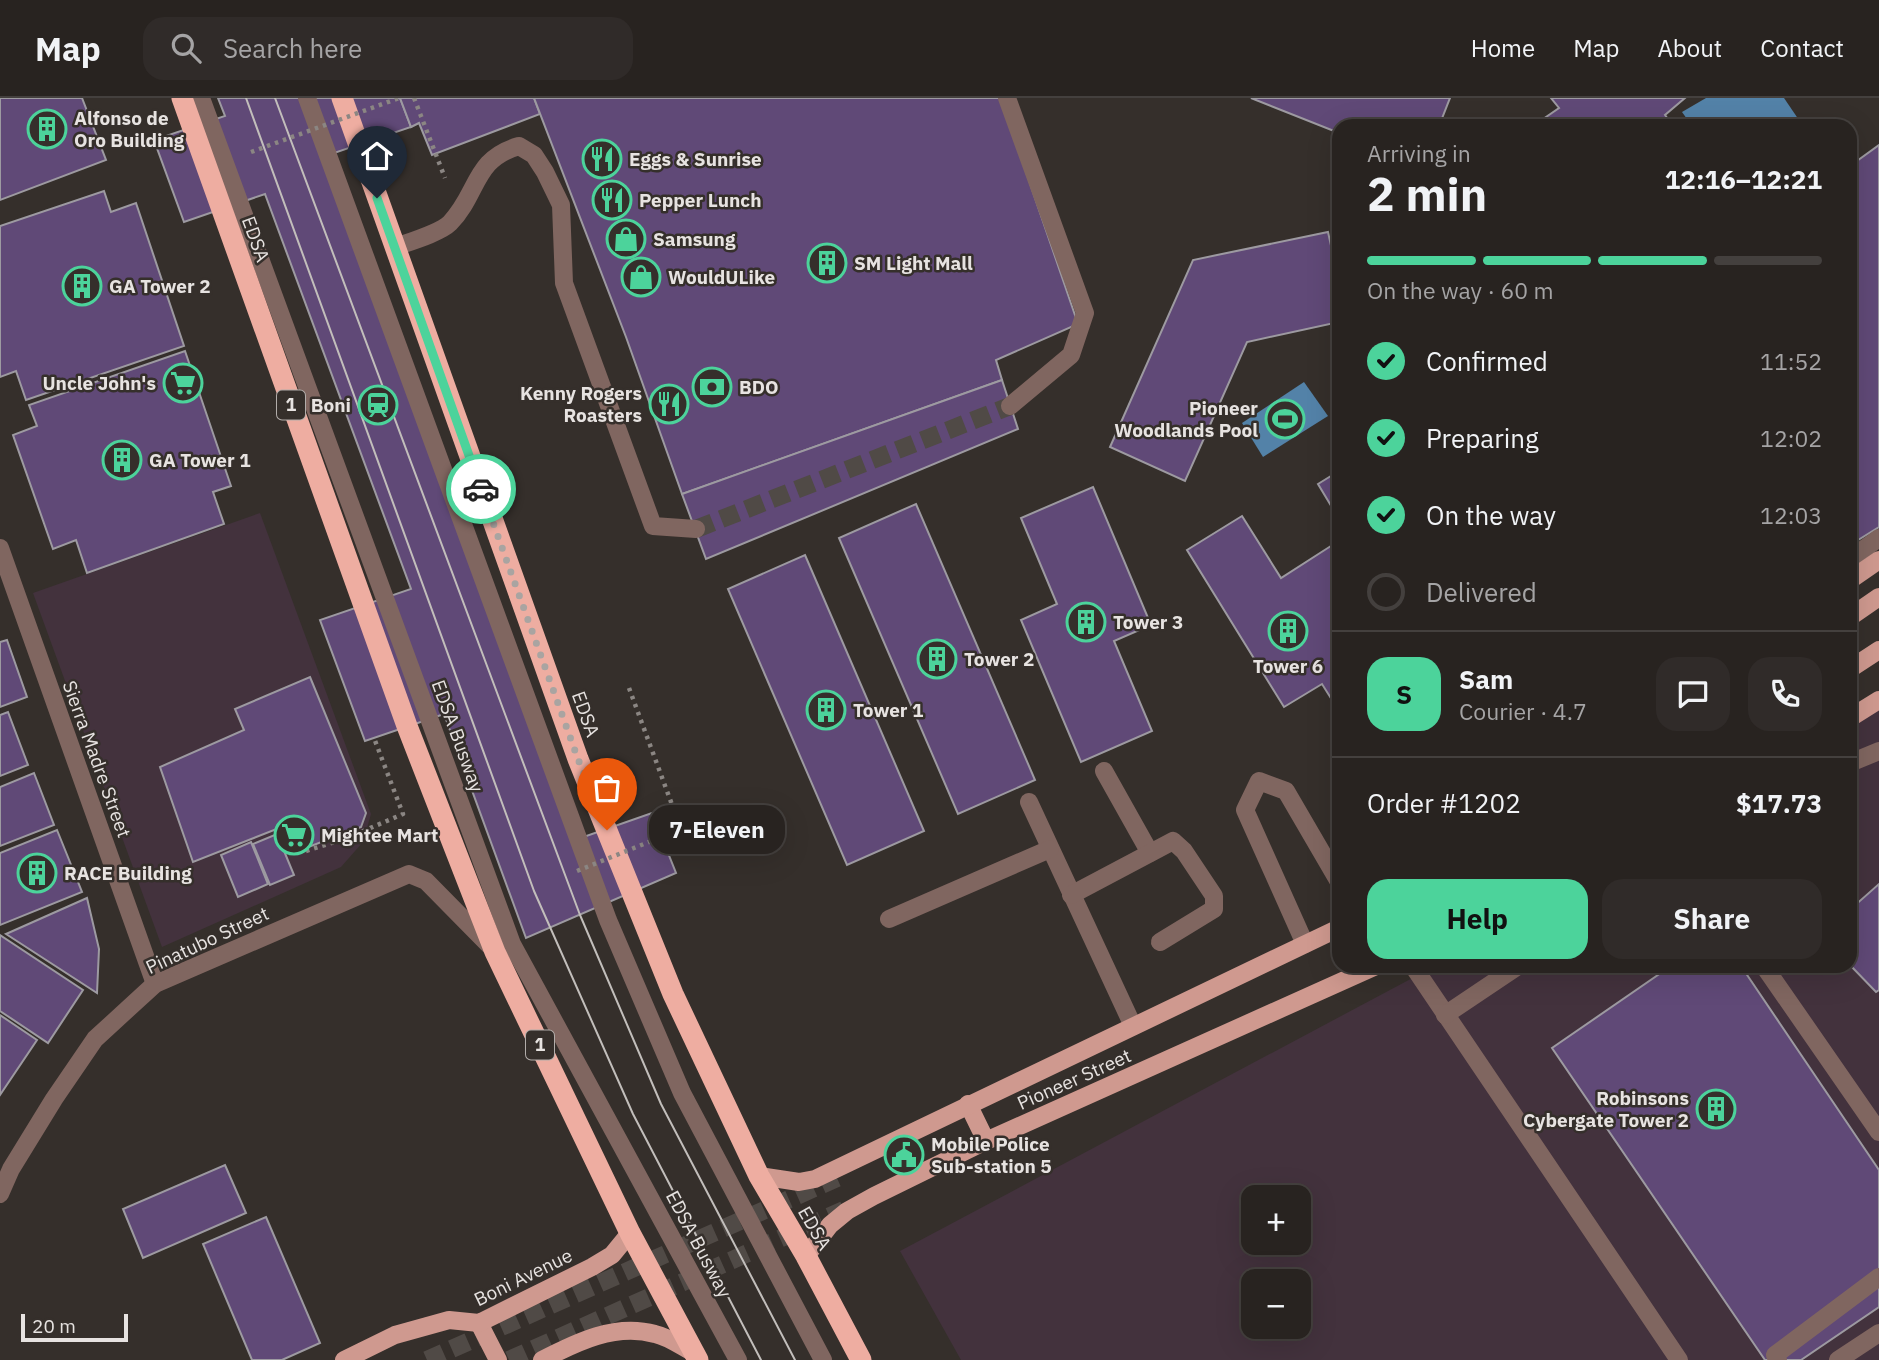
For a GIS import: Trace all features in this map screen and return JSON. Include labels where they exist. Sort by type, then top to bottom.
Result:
[{"type":"highway","name":"EDSA","points":[[181,98],[407,726],[495,952],[692,1358]]},
{"type":"highway","name":"EDSA","points":[[342,98],[578,759],[673,995],[760,1176],[861,1360]]},
{"type":"main road","points":[[1857,575],[1879,560]]},
{"type":"main road","points":[[1857,612],[1879,597]]},
{"type":"main road","points":[[1857,664],[1879,650]]},
{"type":"main road","points":[[1857,714],[1879,700]]},
{"type":"main road","name":"Pioneer Street","points":[[760,1176],[799,1182],[815,1179],[1332,931]]},
{"type":"main road","name":"Pioneer Street","points":[[806,1256],[830,1225],[847,1211],[986,1141],[1360,973]]},
{"type":"main road","points":[[968,1104],[986,1141]]},
{"type":"main road","name":"Boni Avenue","points":[[344,1360],[395,1335],[449,1320],[479,1323],[592,1267],[612,1255],[630,1233]]},
{"type":"main road","points":[[479,1323],[498,1360]]},
{"type":"main road","points":[[542,1360],[573,1344],[625,1328],[657,1334],[692,1358]]},
{"type":"street","name":"EDSA Busway","points":[[201,98],[512,944],[738,1360]]},
{"type":"street","points":[[307,98],[608,920],[682,1093],[823,1360]]},
{"type":"street","points":[[1007,98],[1085,313],[1071,355],[1010,406]]},
{"type":"street","points":[[395,247],[448,226],[470,195],[481,171],[501,151],[519,146],[534,155],[561,205],[564,283],[653,526],[696,529]]},
{"type":"street","points":[[1857,554],[1879,538]]},
{"type":"street","name":"Sierra Madre Street","points":[[0,548],[155,984]]},
{"type":"street","points":[[1857,760],[1879,751]]},
{"type":"street","points":[[1104,771],[1150,853]]},
{"type":"street","points":[[1305,944],[1245,810],[1259,780],[1286,791],[1332,870]]},
{"type":"street","points":[[1029,802],[1133,1026]]},
{"type":"street","points":[[1071,895],[1173,841],[1184,851],[1214,896],[1214,909],[1160,942]]},
{"type":"street","points":[[889,919],[1050,849]]},
{"type":"street","name":"Pinatubo Street","points":[[0,1194],[5,1168],[95,1039],[155,984],[409,874],[426,881],[495,952]]},
{"type":"street","points":[[1418,973],[1679,1360]]},
{"type":"street","points":[[1446,1015],[1508,973]]},
{"type":"street","points":[[1769,973],[1879,1132]]},
{"type":"street","points":[[1778,1360],[1775,1355],[1879,1277]]},
{"type":"street","points":[[1838,1360],[1879,1333]]},
{"type":"path","points":[[251,152],[399,98]]},
{"type":"path","points":[[414,98],[445,178]]},
{"type":"path","points":[[577,871],[681,830],[629,688]]},
{"type":"path","points":[[306,851],[347,838],[403,814],[374,738]]},
{"type":"shaded area","points":[[260,513],[371,814],[363,842],[341,867],[162,947],[33,593]]},
{"type":"shaded area","points":[[1879,708],[1879,1360],[961,1360],[900,1251],[1422,973],[1857,973],[1857,723]]},
{"type":"water","points":[[1706,98],[1784,98],[1798,119],[1687,119],[1682,112]]},
{"type":"water","name":"Pioneer Woodlands Pool","points":[[1304,382],[1328,416],[1263,457],[1242,423]]},
{"type":"building","name":"Alfonso de Oro Building","points":[[0,98],[82,98],[106,160],[0,200]]},
{"type":"building","name":"Boni","points":[[218,98],[400,98],[411,127],[322,157],[575,840],[652,813],[676,873],[526,938],[444,714],[365,741],[320,620],[411,589],[265,194],[184,222],[154,140],[225,116]]},
{"type":"building","points":[[400,98],[534,98],[540,114],[432,155],[419,123],[411,127]]},
{"type":"building","name":"SM Light Mall","points":[[534,98],[1001,98],[1078,324],[996,360],[1002,380],[682,494],[626,337]]},
{"type":"building","points":[[1251,98],[1450,98],[1442,119],[1332,119],[1332,130]]},
{"type":"building","points":[[1551,98],[1685,98],[1665,115],[1668,119],[1543,119],[1559,108]]},
{"type":"building","points":[[1879,145],[1879,527],[1857,541],[1857,161]]},
{"type":"building","name":"GA Tower 2","points":[[104,191],[111,212],[136,203],[184,346],[26,400],[16,371],[0,377],[0,226]]},
{"type":"building","points":[[1328,232],[1332,250],[1332,324],[1247,342],[1185,481],[1110,447],[1193,260]]},
{"type":"building","name":"GA Tower 1","points":[[185,351],[231,486],[213,492],[224,524],[87,573],[76,540],[53,549],[13,435],[37,426],[29,405]]},
{"type":"building","points":[[1002,380],[1018,429],[706,559],[682,494]]},
{"type":"building","points":[[1332,475],[1332,507],[1318,484]]},
{"type":"building","name":"Tower 3","points":[[1093,487],[1151,625],[1114,641],[1152,731],[1081,762],[1021,620],[1057,604],[1021,518]]},
{"type":"building","name":"Tower 2","points":[[916,504],[1035,780],[958,814],[839,538]]},
{"type":"building","name":"Tower 6","points":[[1242,516],[1281,578],[1332,545],[1332,700],[1322,684],[1284,707],[1187,550]]},
{"type":"building","name":"Tower 1","points":[[805,555],[924,831],[847,865],[728,589]]},
{"type":"building","points":[[7,640],[27,697],[0,707],[0,642]]},
{"type":"building","points":[[310,677],[366,813],[361,827],[290,854],[279,828],[193,862],[160,767],[244,730],[235,709]]},
{"type":"building","points":[[8,712],[28,765],[0,776],[0,715]]},
{"type":"building","points":[[34,773],[54,825],[0,846],[0,787]]},
{"type":"building","name":"RACE Building","points":[[57,830],[82,892],[0,925],[0,853]]},
{"type":"building","points":[[277,834],[294,875],[270,885],[253,844]]},
{"type":"building","points":[[251,842],[268,884],[238,897],[221,855]]},
{"type":"building","points":[[1879,884],[1879,990],[1876,992],[1857,972],[1857,904]]},
{"type":"building","points":[[87,898],[99,949],[97,993],[6,934]]},
{"type":"building","points":[[0,935],[83,990],[48,1043],[0,1011]]},
{"type":"building","name":"Robinsons Cybergate Tower 2","points":[[1661,973],[1746,973],[1879,1170],[1879,1307],[1801,1360],[1765,1360],[1552,1048]]},
{"type":"building","points":[[0,1015],[37,1040],[0,1095]]},
{"type":"building","points":[[225,1165],[246,1213],[143,1258],[123,1209]]},
{"type":"building","points":[[266,1217],[320,1343],[282,1360],[252,1360],[203,1244]]},
{"type":"tunnel","points":[[696,529],[1010,406]]},
{"type":"tunnel","points":[[427,1360],[837,1178]]},
{"type":"tunnel","points":[[509,1360],[844,1210]]},
{"type":"tram line","points":[[246,98],[534,891],[633,1114],[761,1360]]},
{"type":"tram line","points":[[275,98],[580,915],[661,1104],[795,1360]]},
{"type":"way so far","points":[[481,489],[578,759],[607,830]]},
{"type":"place","name":"Alfonso de Oro Building","points":[[47,129]]},
{"type":"place","name":"Eggs & Sunrise","points":[[602,159]]},
{"type":"place","name":"Pepper Lunch","points":[[612,200]]},
{"type":"place","name":"Samsung","points":[[626,239]]},
{"type":"place","name":"SM Light Mall","points":[[827,263]]},
{"type":"place","name":"WouldULike","points":[[641,277]]},
{"type":"place","name":"GA Tower 2","points":[[82,286]]},
{"type":"place","name":"Uncle John's","points":[[183,383]]},
{"type":"place","name":"BDO","points":[[712,387]]},
{"type":"place","name":"Kenny Rogers Roasters","points":[[669,404]]},
{"type":"place","name":"Boni","points":[[378,405]]},
{"type":"place","name":"Pioneer Woodlands Pool","points":[[1285,419]]},
{"type":"place","name":"GA Tower 1","points":[[122,460]]},
{"type":"place","name":"Tower 3","points":[[1086,622]]},
{"type":"place","name":"Tower 6","points":[[1288,631]]},
{"type":"place","name":"Tower 2","points":[[937,659]]},
{"type":"place","name":"Tower 1","points":[[826,710]]},
{"type":"place","name":"7-Eleven","points":[[607,830]]},
{"type":"place","name":"Mightee Mart","points":[[294,835]]},
{"type":"place","name":"RACE Building","points":[[37,873]]},
{"type":"place","name":"Robinsons Cybergate Tower 2","points":[[1716,1109]]},
{"type":"place","name":"Mobile Police Sub-station 5","points":[[904,1155]]},
{"type":"route","points":[[377,198],[481,489]]}]
